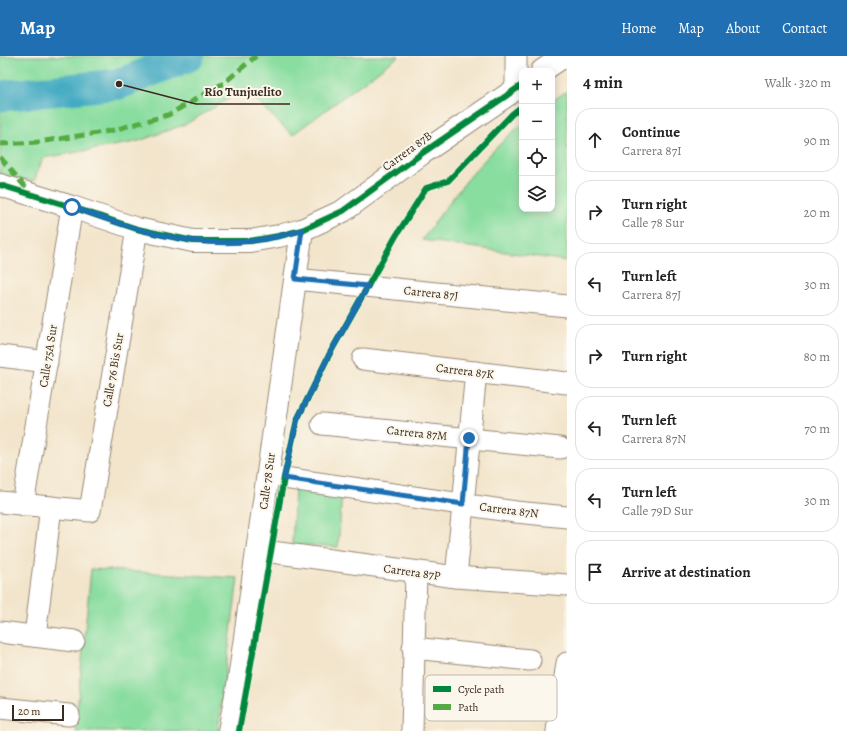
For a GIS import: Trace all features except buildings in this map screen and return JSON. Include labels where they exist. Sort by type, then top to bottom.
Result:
[{"type":"street","points":[[516,56],[519,86]]},
{"type":"street","points":[[546,68],[564,56]]},
{"type":"street","name":"Carrera 87B","points":[[0,185],[137,229],[193,241],[220,243],[250,241],[302,230],[343,211],[519,86]]},
{"type":"street","name":"Calle 75A Sur","points":[[23,504],[72,207]]},
{"type":"street","name":"Calle 76 Bis Sur","points":[[51,507],[90,511],[137,229]]},
{"type":"street","name":"Calle 78 Sur","points":[[229,731],[239,680],[302,230]]},
{"type":"street","name":"Carrera 87J","points":[[295,279],[567,306]]},
{"type":"street","points":[[0,356],[47,362]]},
{"type":"street","name":"Carrera 87K","points":[[363,359],[567,383]]},
{"type":"street","points":[[456,578],[476,372]]},
{"type":"street","name":"Carrera 87M","points":[[322,424],[560,448]]},
{"type":"street","name":"Carrera 87N","points":[[284,478],[463,504],[567,517]]},
{"type":"street","points":[[0,502],[51,507],[36,636]]},
{"type":"street","name":"Carrera 87P","points":[[257,550],[456,578],[567,585]]},
{"type":"street","points":[[412,731],[416,572]]},
{"type":"street","points":[[0,632],[74,641]]},
{"type":"street","points":[[413,648],[530,660]]},
{"type":"street","points":[[557,731],[567,663]]},
{"type":"street","points":[[0,708],[69,715]]},
{"type":"green space","points":[[0,56],[399,56],[292,135],[245,89],[186,124],[136,142],[43,158],[34,181],[0,176]]},
{"type":"green space","points":[[567,91],[567,261],[422,240],[468,179],[494,150],[519,127],[519,212],[555,212],[555,99]]},
{"type":"green space","points":[[295,489],[342,492],[338,547],[292,544]]},
{"type":"green space","points":[[91,569],[238,578],[218,731],[75,731]]},
{"type":"waterway","points":[[0,96],[119,84],[189,56]]},
{"type":"marked path","points":[[0,144],[38,142],[110,131],[168,115],[224,83],[256,56]]},
{"type":"marked path","points":[[0,157],[31,194]]},
{"type":"cycle path","points":[[0,185],[137,229],[193,241],[250,241],[279,236],[302,230],[343,211],[421,154],[519,87]]},
{"type":"cycle path","points":[[239,731],[284,478],[297,420],[329,355],[396,236],[426,188],[448,181],[519,108]]},
{"type":"place","name":"Río Tunjuelito","points":[[119,84]]},
{"type":"route","points":[[72,207],[137,229],[193,241],[220,243],[250,241],[302,230],[295,279],[368,286],[329,355],[297,420],[284,478],[463,504],[469,438]]}]
